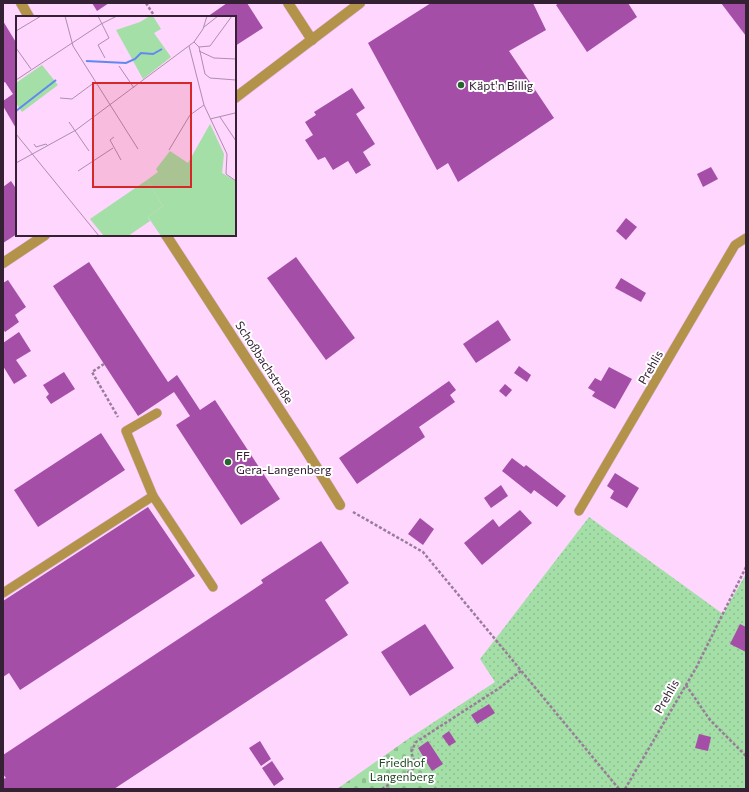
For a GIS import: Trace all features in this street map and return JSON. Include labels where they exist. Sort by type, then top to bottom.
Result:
[{"type":"street","points":[[21,3],[29,16]]},
{"type":"street","points":[[288,3],[312,40]]},
{"type":"street","points":[[236,97],[360,3]]},
{"type":"street","points":[[3,263],[44,236]]},
{"type":"street","name":"Schoßbachstraße","points":[[167,236],[340,505]]},
{"type":"lane","name":"Prehlis","points":[[579,511],[735,245],[746,238]]},
{"type":"lane","points":[[157,413],[126,431],[153,496],[213,587]]},
{"type":"lane","points":[[3,593],[153,496]]},
{"type":"path","points":[[146,3],[153,16]]},
{"type":"path","points":[[104,364],[92,372],[126,431]]},
{"type":"path","points":[[340,505],[423,552],[619,789]]},
{"type":"path","name":"Prehlis","points":[[625,789],[696,668],[746,567]]},
{"type":"path","points":[[382,789],[413,769],[415,763],[411,752],[416,742],[502,687],[521,671]]},
{"type":"path","points":[[686,685],[710,720],[746,756]]},
{"type":"green space","points":[[589,517],[723,614],[746,574],[746,789],[438,789],[408,739],[495,682],[480,659]]},
{"type":"green space","name":"Friedhof Langenberg","points":[[408,739],[438,789],[337,789]]},
{"type":"building","points":[[92,3],[109,3],[97,11]]},
{"type":"building","points":[[227,3],[247,3],[263,28],[236,45],[236,16],[208,16]]},
{"type":"building","name":"Käpt'n Billig","points":[[431,3],[533,3],[546,30],[509,51],[554,118],[458,182],[448,163],[437,170],[368,43]]},
{"type":"building","points":[[559,3],[628,3],[637,17],[587,52],[556,5]]},
{"type":"building","points":[[721,3],[746,3],[746,36]]},
{"type":"building","points":[[3,21],[16,42],[16,128],[3,106],[3,101],[13,94],[5,82],[3,83]]},
{"type":"building","points":[[352,88],[365,108],[356,114],[375,144],[363,152],[371,165],[356,174],[348,161],[333,170],[325,157],[318,160],[305,140],[313,135],[305,122],[316,115],[314,112]]},
{"type":"building","points":[[711,167],[718,179],[703,187],[697,174]]},
{"type":"building","points":[[11,181],[16,188],[16,235],[3,243],[3,187]]},
{"type":"building","points":[[626,218],[637,227],[626,240],[616,231]]},
{"type":"building","points":[[296,257],[355,338],[326,360],[267,278]]},
{"type":"building","points":[[89,262],[168,382],[177,375],[200,410],[215,400],[280,499],[241,525],[176,425],[190,416],[174,392],[138,416],[53,286]]},
{"type":"building","points":[[621,278],[646,293],[641,302],[615,288]]},
{"type":"building","points":[[8,280],[26,307],[15,315],[19,322],[5,332],[3,329],[3,283]]},
{"type":"building","points":[[498,320],[511,340],[476,363],[463,344]]},
{"type":"building","points":[[19,332],[31,351],[16,360],[27,376],[14,384],[3,366],[3,343]]},
{"type":"building","points":[[519,366],[531,375],[527,382],[514,373]]},
{"type":"building","points":[[609,367],[632,379],[615,409],[592,396],[595,392],[588,388],[595,378],[601,381]]},
{"type":"building","points":[[64,372],[75,389],[51,404],[46,397],[49,394],[43,385]]},
{"type":"building","points":[[449,381],[456,390],[450,395],[455,402],[419,427],[425,437],[357,484],[339,458]]},
{"type":"building","points":[[505,384],[512,390],[506,397],[499,391]]},
{"type":"building","points":[[101,433],[125,470],[38,527],[14,490]]},
{"type":"building","points":[[512,458],[524,467],[526,465],[566,496],[557,507],[534,490],[531,494],[502,471]]},
{"type":"building","points":[[615,473],[639,488],[627,508],[610,498],[614,491],[607,486]]},
{"type":"building","points":[[501,485],[508,496],[491,508],[484,498]]},
{"type":"building","points":[[148,507],[195,576],[20,690],[9,673],[3,677],[3,601]]},
{"type":"building","points":[[520,510],[532,523],[482,565],[464,543],[493,519],[499,527]]},
{"type":"building","points":[[420,518],[434,529],[423,545],[408,534]]},
{"type":"building","points":[[321,541],[349,583],[325,600],[348,635],[114,789],[3,789],[3,779],[6,778],[3,774],[3,755],[263,583],[261,580]]},
{"type":"building","points":[[425,624],[454,668],[410,696],[381,652]]},
{"type":"building","points":[[740,624],[746,627],[746,652],[730,644]]},
{"type":"building","points":[[489,704],[495,713],[477,724],[471,715]]},
{"type":"building","points":[[449,731],[456,742],[449,746],[442,736]]},
{"type":"building","points":[[699,734],[711,737],[708,751],[695,748]]},
{"type":"building","points":[[260,741],[271,759],[261,766],[249,748]]},
{"type":"building","points":[[428,741],[443,764],[432,771],[418,748]]},
{"type":"building","points":[[272,761],[284,779],[274,786],[262,768]]},
{"type":"place","name":"Käpt'n Billig","points":[[461,85]]},
{"type":"place","name":"FF Gera-Langenberg","points":[[228,462]]}]
